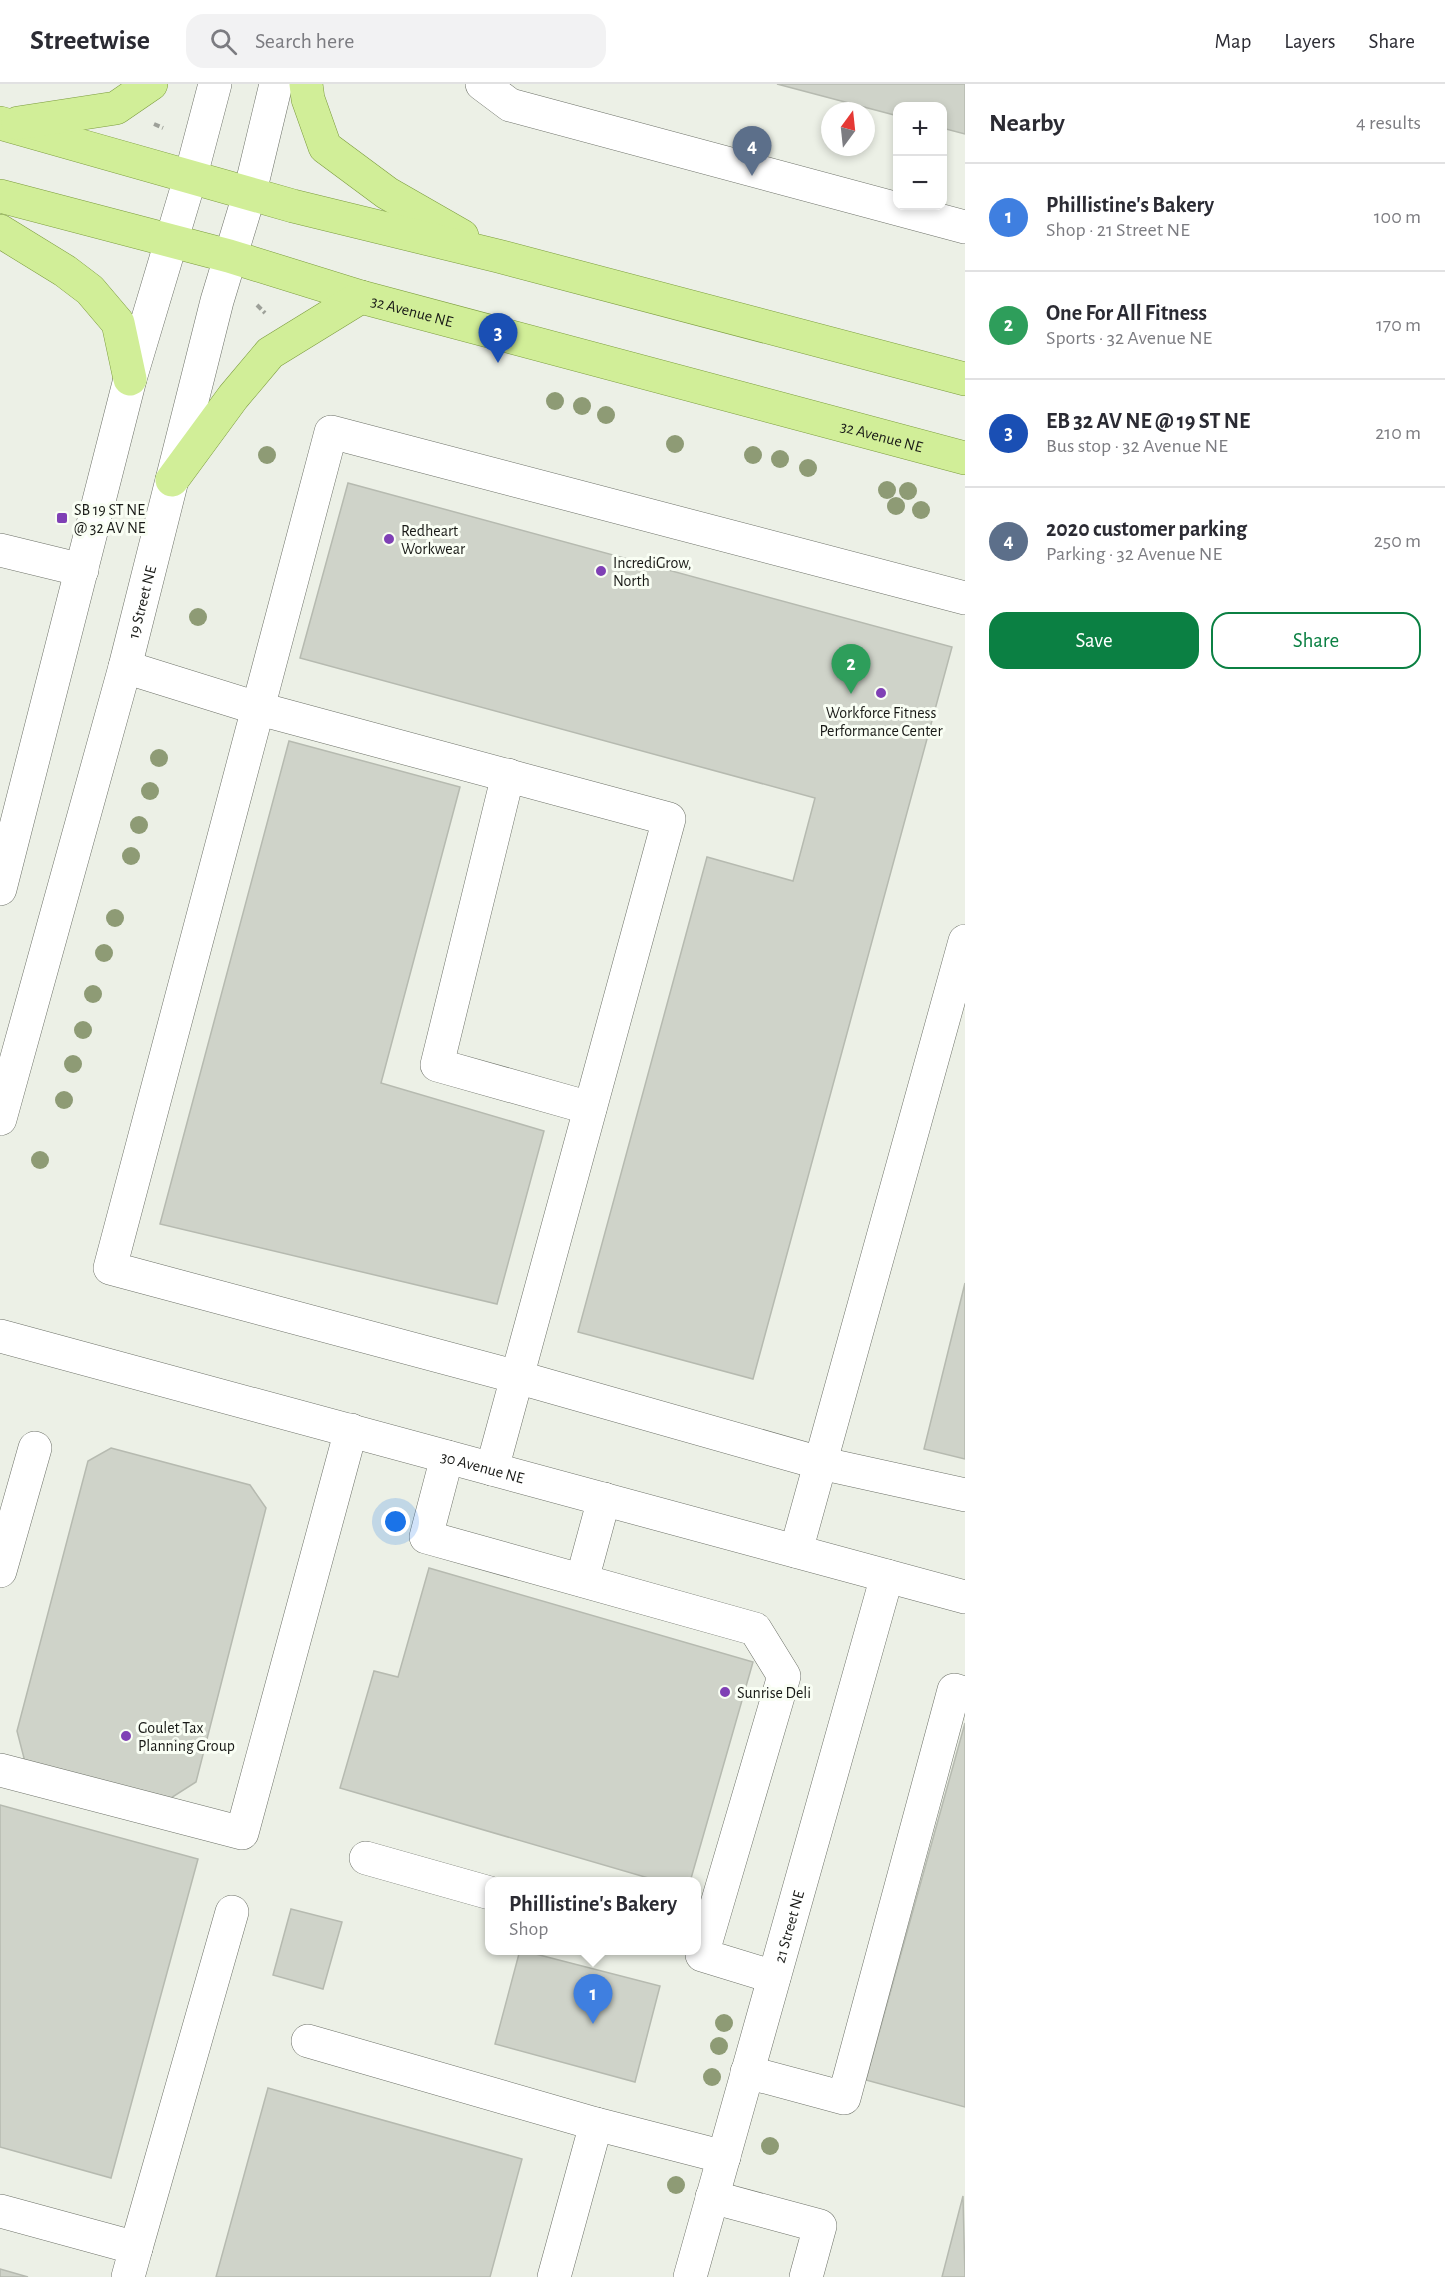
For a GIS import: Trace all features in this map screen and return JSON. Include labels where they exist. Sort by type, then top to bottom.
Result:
[{"type":"main road","points":[[2,124],[116,108],[151,84]]},
{"type":"main road","points":[[306,84],[308,99],[325,147],[387,193],[498,256]]},
{"type":"main road","points":[[2,124],[191,175],[293,206],[498,256],[965,380]]},
{"type":"main road","name":"32 Avenue NE","points":[[0,196],[229,256],[361,297],[965,458]]},
{"type":"main road","points":[[0,231],[65,271],[90,290],[118,322],[130,379]]},
{"type":"main road","points":[[172,480],[233,397],[270,353],[361,297]]},
{"type":"street","points":[[0,889],[130,379],[172,242],[214,84]]},
{"type":"street","name":"19 Street NE","points":[[0,1119],[125,667],[229,256],[250,192],[276,84]]},
{"type":"street","points":[[482,84],[510,105],[965,227]]},
{"type":"street","points":[[965,598],[331,432],[260,709],[110,1268],[517,1377],[820,1463],[965,1495]]},
{"type":"street","points":[[0,550],[82,570]]},
{"type":"street","points":[[125,667],[260,709],[669,819],[492,1469]]},
{"type":"street","points":[[508,775],[437,1065],[590,1108]]},
{"type":"street","points":[[796,1551],[965,941]]},
{"type":"street","name":"30 Avenue NE","points":[[0,1336],[965,1597]]},
{"type":"street","points":[[0,1770],[242,1833],[351,1430]]},
{"type":"street","points":[[0,1571],[35,1448]]},
{"type":"street","points":[[447,1457],[426,1537],[755,1629],[784,1676],[701,1934]]},
{"type":"street","points":[[582,1580],[604,1499]]},
{"type":"street","name":"21 Street NE","points":[[690,2277],[887,1576]]},
{"type":"street","points":[[747,2072],[844,2098],[954,1690],[965,1693]]},
{"type":"street","points":[[366,1858],[485,1892]]},
{"type":"street","points":[[0,2211],[132,2263],[232,1912]]},
{"type":"street","points":[[701,1955],[774,1977]]},
{"type":"street","points":[[308,2040],[596,2124],[724,2157]]},
{"type":"street","points":[[554,2277],[596,2124]]},
{"type":"street","points":[[712,2197],[820,2226],[806,2277]]},
{"type":"path","points":[[257,305],[265,313]]},
{"type":"building","points":[[777,84],[965,84],[965,134],[947,129],[947,102],[893,102],[893,115],[875,110],[875,102],[845,102]]},
{"type":"building","points":[[348,483],[952,647],[753,1379],[578,1332],[707,857],[793,881],[815,798],[300,658]]},
{"type":"building","points":[[289,741],[460,787],[381,1083],[544,1131],[497,1304],[160,1224]]},
{"type":"building","points":[[965,1283],[965,1459],[924,1449]]},
{"type":"building","points":[[111,1448],[250,1485],[266,1508],[196,1782],[171,1798],[25,1762],[17,1731],[88,1461]]},
{"type":"building","points":[[429,1568],[753,1662],[691,1877],[645,1877],[340,1788],[374,1671],[398,1677]]},
{"type":"building","points":[[965,1723],[965,2107],[866,2080]]},
{"type":"building","points":[[0,1805],[198,1859],[111,2178],[0,2147]]},
{"type":"building","points":[[291,1909],[342,1922],[323,1989],[273,1975]]},
{"type":"building","points":[[519,1955],[539,1955],[660,1986],[635,2082],[495,2044]]},
{"type":"building","points":[[268,2088],[522,2159],[490,2277],[216,2277]]},
{"type":"building","points":[[963,2196],[965,2277],[942,2277]]},
{"type":"building","points":[[0,2269],[28,2277],[0,2277]]},
{"type":"place","name":"2020 customer parking","points":[[752,176]]},
{"type":"place","name":"EB 32 AV NE @ 19 ST NE","points":[[498,363]]},
{"type":"place","name":"SB 19 ST NE @ 32 AV NE","points":[[62,518]]},
{"type":"place","name":"Redheart Workwear","points":[[389,539]]},
{"type":"place","name":"IncrediGrow, North","points":[[601,571]]},
{"type":"place","name":"Workforce Fitness Performance Center","points":[[881,693]]},
{"type":"place","name":"One For All Fitness","points":[[851,694]]},
{"type":"place","name":"Sunrise Deli","points":[[725,1692]]},
{"type":"place","name":"Goulet Tax Planning Group","points":[[126,1736]]},
{"type":"place","name":"Phillistine's Bakery","points":[[593,2024]]}]
